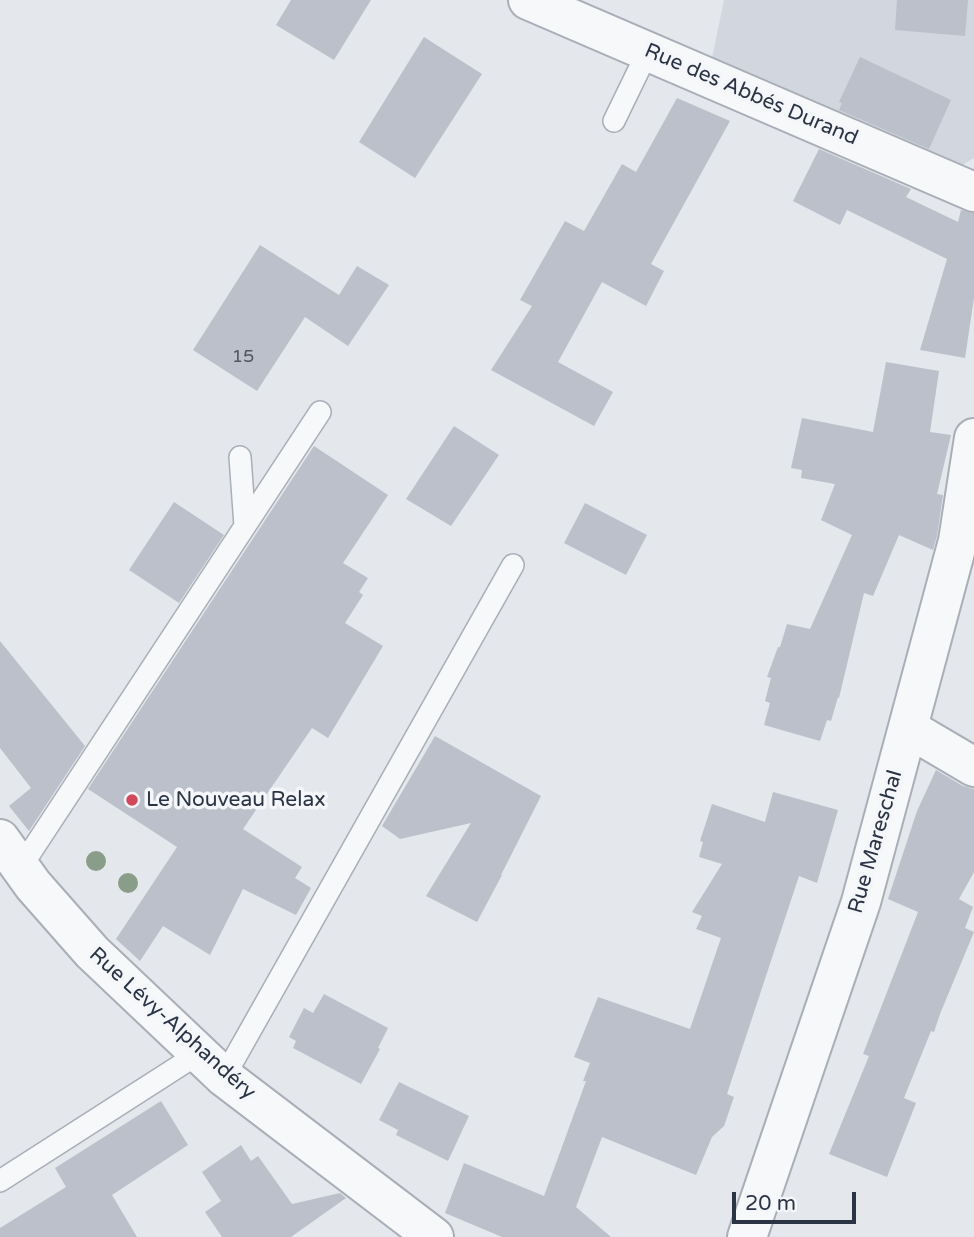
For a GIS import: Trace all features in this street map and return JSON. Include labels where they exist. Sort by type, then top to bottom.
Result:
[{"type":"street","name":"Rue des Abbés Durand","points":[[528,0],[974,192]]},
{"type":"street","name":"Rue Mareschal","points":[[747,1237],[861,902],[908,728],[966,545],[974,438]]},
{"type":"street","points":[[908,728],[974,767]]},
{"type":"street","name":"Rue Lévy-Alphandéry","points":[[10,853],[33,885],[92,953],[211,1066],[434,1237]]},
{"type":"lane","points":[[614,121],[648,51]]},
{"type":"lane","points":[[10,853],[245,526],[320,412]]},
{"type":"lane","points":[[240,457],[245,526]]},
{"type":"lane","points":[[0,1181],[211,1066],[513,565]]},
{"type":"shaded area","points":[[724,0],[974,0],[974,158],[956,169],[712,58]]},
{"type":"building","points":[[291,0],[371,0],[334,60],[276,25]]},
{"type":"building","points":[[897,0],[968,0],[965,36],[895,30]]},
{"type":"building","points":[[424,37],[482,74],[415,178],[359,142]]},
{"type":"building","points":[[860,57],[951,100],[929,149],[839,110],[842,103],[839,102]]},
{"type":"building","points":[[677,98],[730,121],[651,264],[664,271],[646,306],[602,282],[558,362],[613,392],[594,426],[491,370],[532,306],[520,300],[565,221],[584,231],[622,164],[636,172]]},
{"type":"building","points":[[819,149],[911,189],[906,197],[958,222],[961,210],[974,213],[974,298],[965,358],[920,350],[947,259],[847,210],[840,225],[793,201]]},
{"type":"building","points":[[260,245],[339,295],[357,266],[389,285],[348,346],[305,317],[257,391],[193,350]]},
{"type":"building","points":[[886,362],[939,371],[930,432],[951,435],[937,494],[943,495],[937,536],[933,550],[899,535],[873,596],[864,593],[839,698],[820,741],[764,725],[770,703],[765,701],[771,678],[767,677],[787,624],[810,629],[852,535],[821,520],[835,484],[801,478],[802,470],[791,468],[802,418],[873,432]]},
{"type":"building","points":[[454,426],[499,455],[451,526],[406,499]]},
{"type":"building","points":[[314,446],[388,495],[343,563],[368,578],[359,592],[363,595],[345,623],[383,646],[328,738],[312,728],[243,829],[302,867],[295,878],[311,888],[296,915],[243,889],[210,955],[163,926],[140,961],[116,939],[177,847],[88,789]]},
{"type":"building","points":[[174,502],[224,535],[179,603],[129,570]]},
{"type":"building","points":[[585,503],[647,535],[626,575],[564,543]]},
{"type":"building","points":[[0,641],[85,746],[29,831],[9,806],[31,788],[0,748]]},
{"type":"building","points":[[435,736],[541,796],[477,922],[426,896],[471,823],[400,839],[382,826]]},
{"type":"building","points":[[936,770],[963,786],[974,789],[974,872],[959,899],[973,907],[965,928],[974,932],[904,1098],[916,1103],[887,1177],[829,1154],[869,1056],[863,1054],[918,912],[888,899],[917,811]]},
{"type":"building","points":[[773,792],[838,810],[817,883],[799,876],[727,1094],[734,1097],[724,1126],[712,1137],[696,1175],[602,1137],[576,1207],[611,1237],[502,1237],[445,1213],[464,1163],[544,1196],[586,1081],[583,1081],[590,1063],[574,1057],[598,997],[690,1029],[721,938],[696,929],[702,916],[692,912],[722,864],[699,857],[703,842],[700,841],[712,804],[765,822]]},
{"type":"building","points":[[324,994],[388,1028],[361,1084],[293,1048],[296,1041],[289,1037],[304,1008],[313,1013]]},
{"type":"building","points":[[399,1082],[469,1116],[448,1161],[396,1135],[398,1130],[379,1120]]},
{"type":"building","points":[[161,1101],[188,1145],[112,1195],[137,1237],[0,1237],[0,1228],[66,1187],[55,1168]]},
{"type":"building","points":[[241,1145],[251,1161],[258,1156],[292,1204],[340,1193],[346,1198],[291,1237],[222,1237],[205,1212],[221,1201],[202,1172]]},
{"type":"place","name":"Le Nouveau Relax","points":[[132,800]]}]
